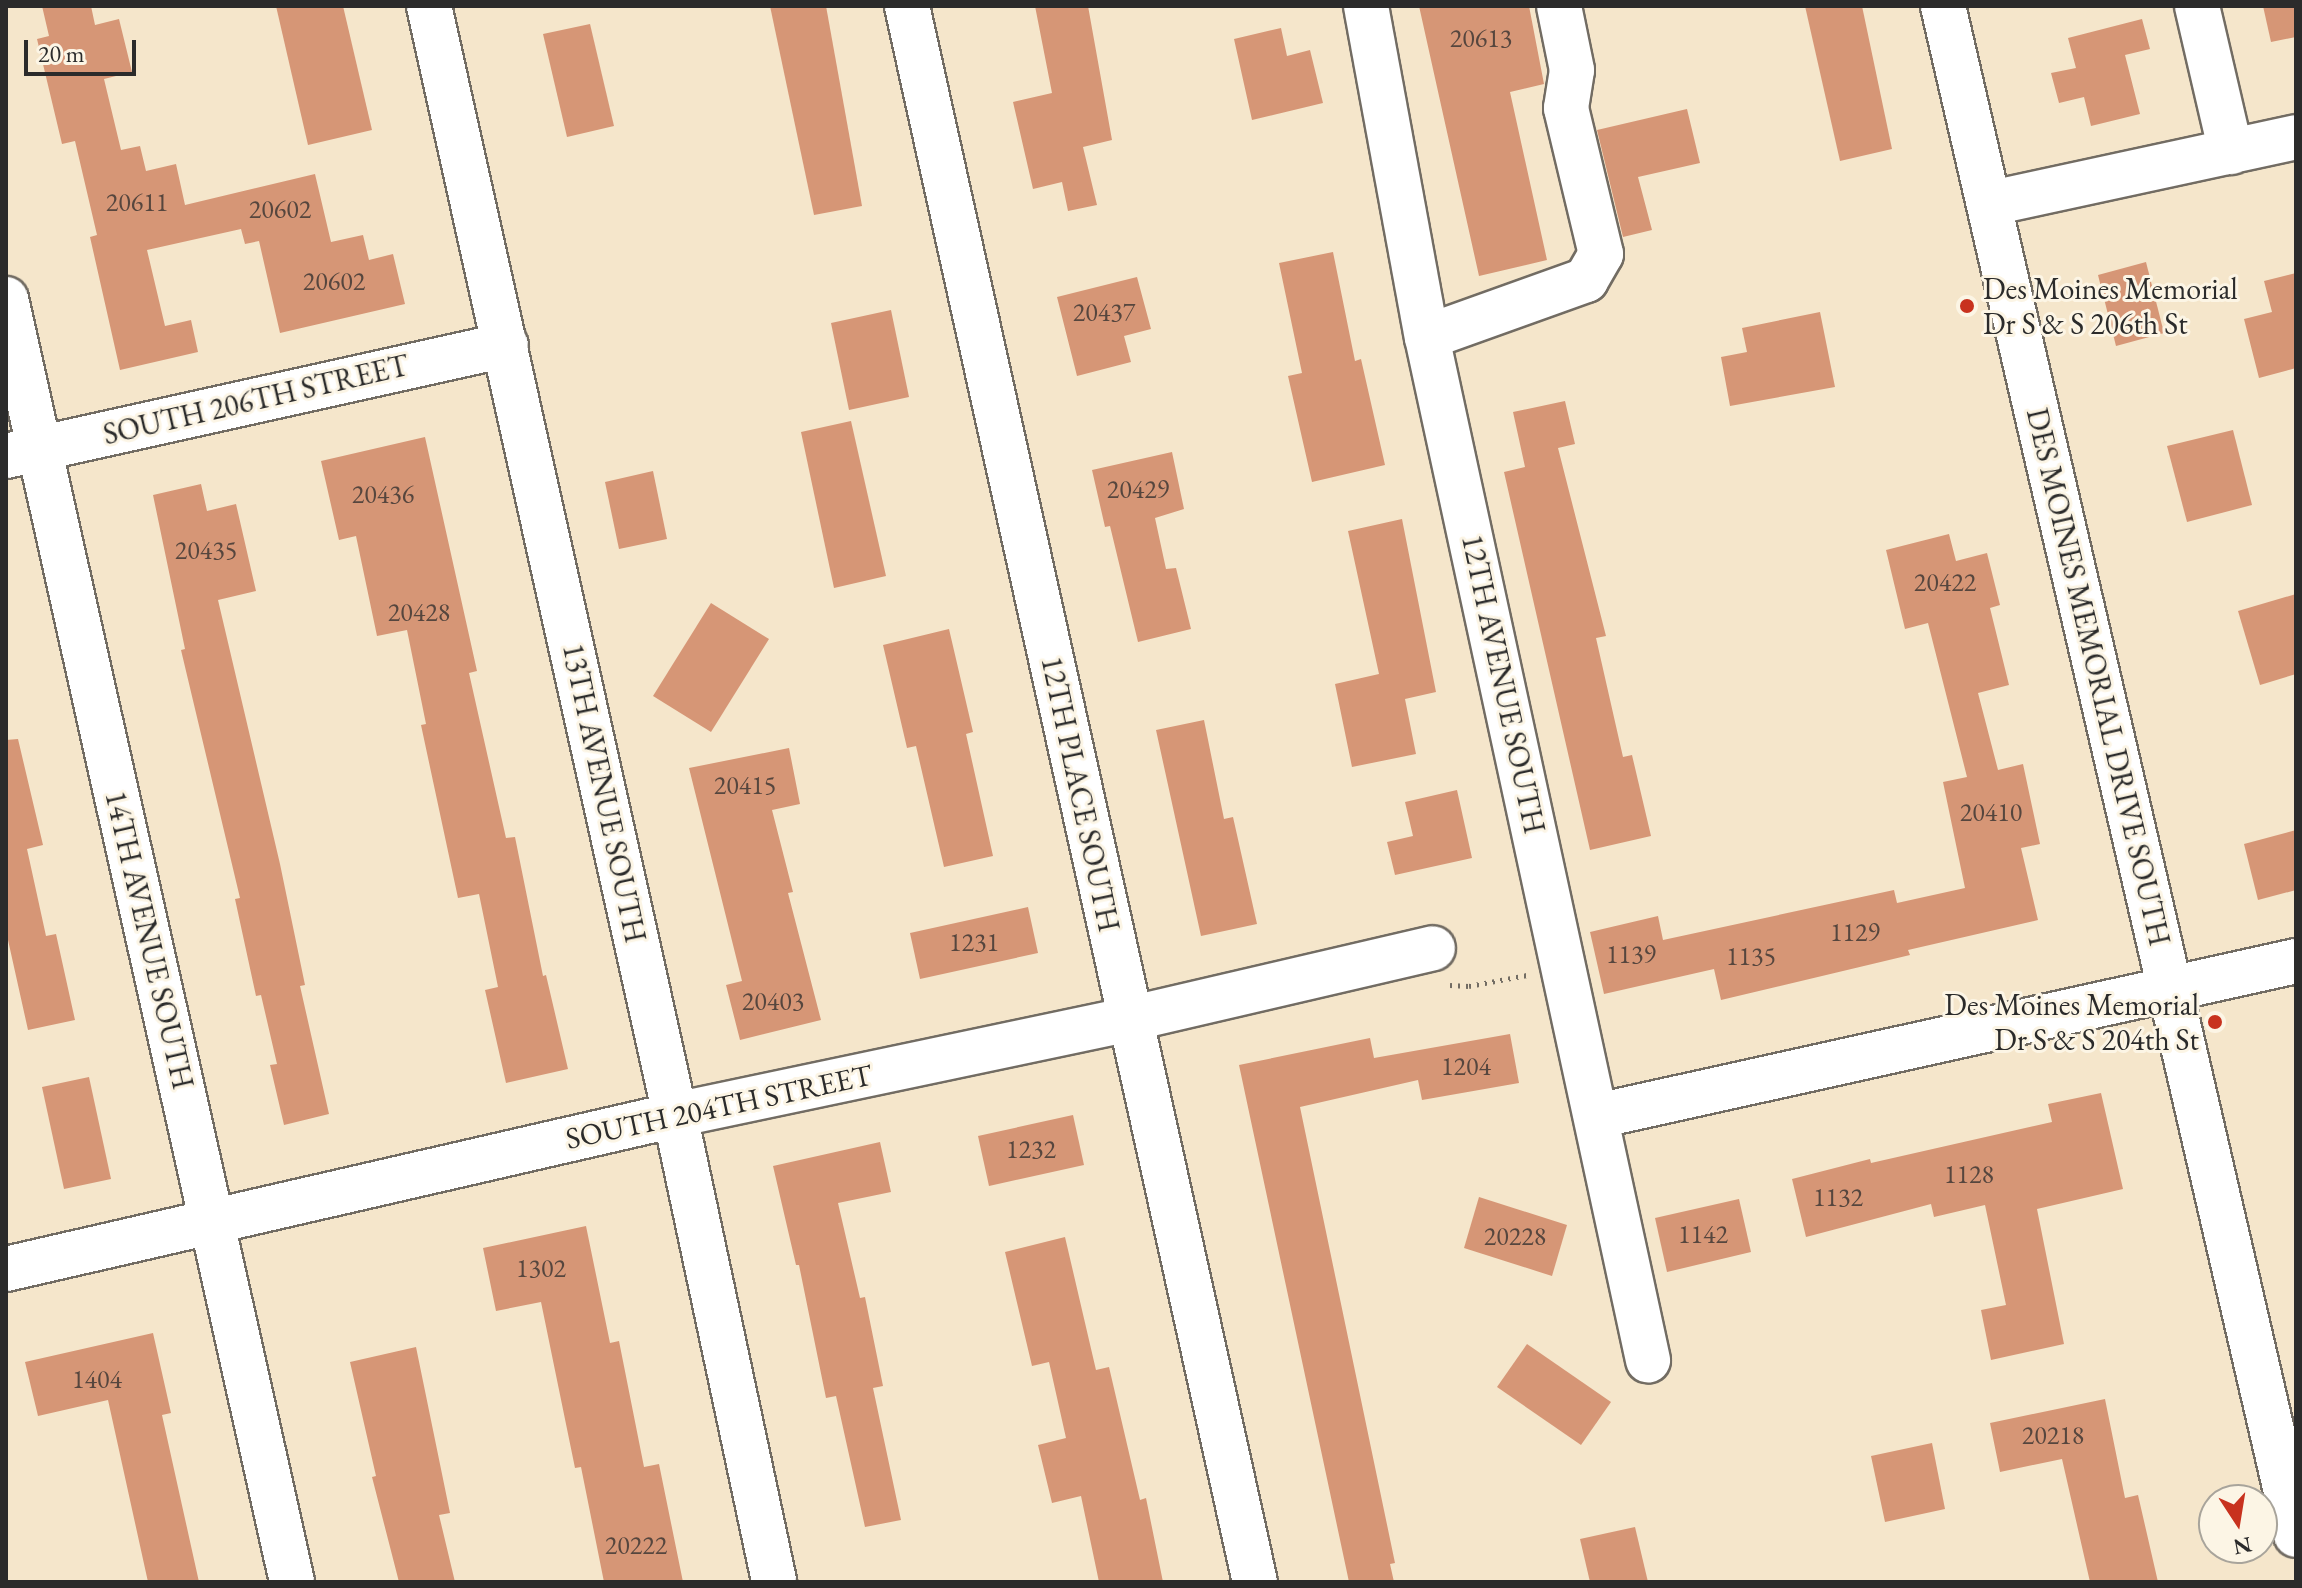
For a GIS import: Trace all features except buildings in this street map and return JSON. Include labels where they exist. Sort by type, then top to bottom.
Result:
[{"type":"street","name":"13TH AVENUE SOUTH","points":[[429,6],[675,1115],[774,1582]]},
{"type":"street","name":"12TH PLACE SOUTH","points":[[907,6],[1255,1582]]},
{"type":"street","name":"12TH AVENUE SOUTH","points":[[1366,6],[1427,337],[1648,1360]]},
{"type":"street","points":[[1427,337],[1586,280],[1601,254],[1566,108],[1572,70],[1559,6]]},
{"type":"street","name":"DES MOINES MEMORIAL DRIVE SOUTH","points":[[1943,6],[1991,203],[2296,1535]]},
{"type":"street","points":[[2197,6],[2231,152]]},
{"type":"street","points":[[1991,203],[2296,137]]},
{"type":"street","name":"14TH AVENUE SOUTH","points":[[6,299],[22,453],[213,1222],[292,1582]]},
{"type":"street","name":"SOUTH 206TH STREET","points":[[22,453],[506,345]]},
{"type":"street","name":"SOUTH 204TH STREET","points":[[6,1269],[675,1115],[1129,1019],[1416,952]]},
{"type":"street","points":[[1597,1116],[2296,961]]},
{"type":"path","points":[[1416,952],[1434,983],[1469,986],[1564,968]]},
{"type":"place","name":"Des Moines Memorial Dr S & S 206th St","points":[[1967,306]]},
{"type":"place","name":"Des Moines Memorial Dr S & S 204th St","points":[[2215,1022]]}]
